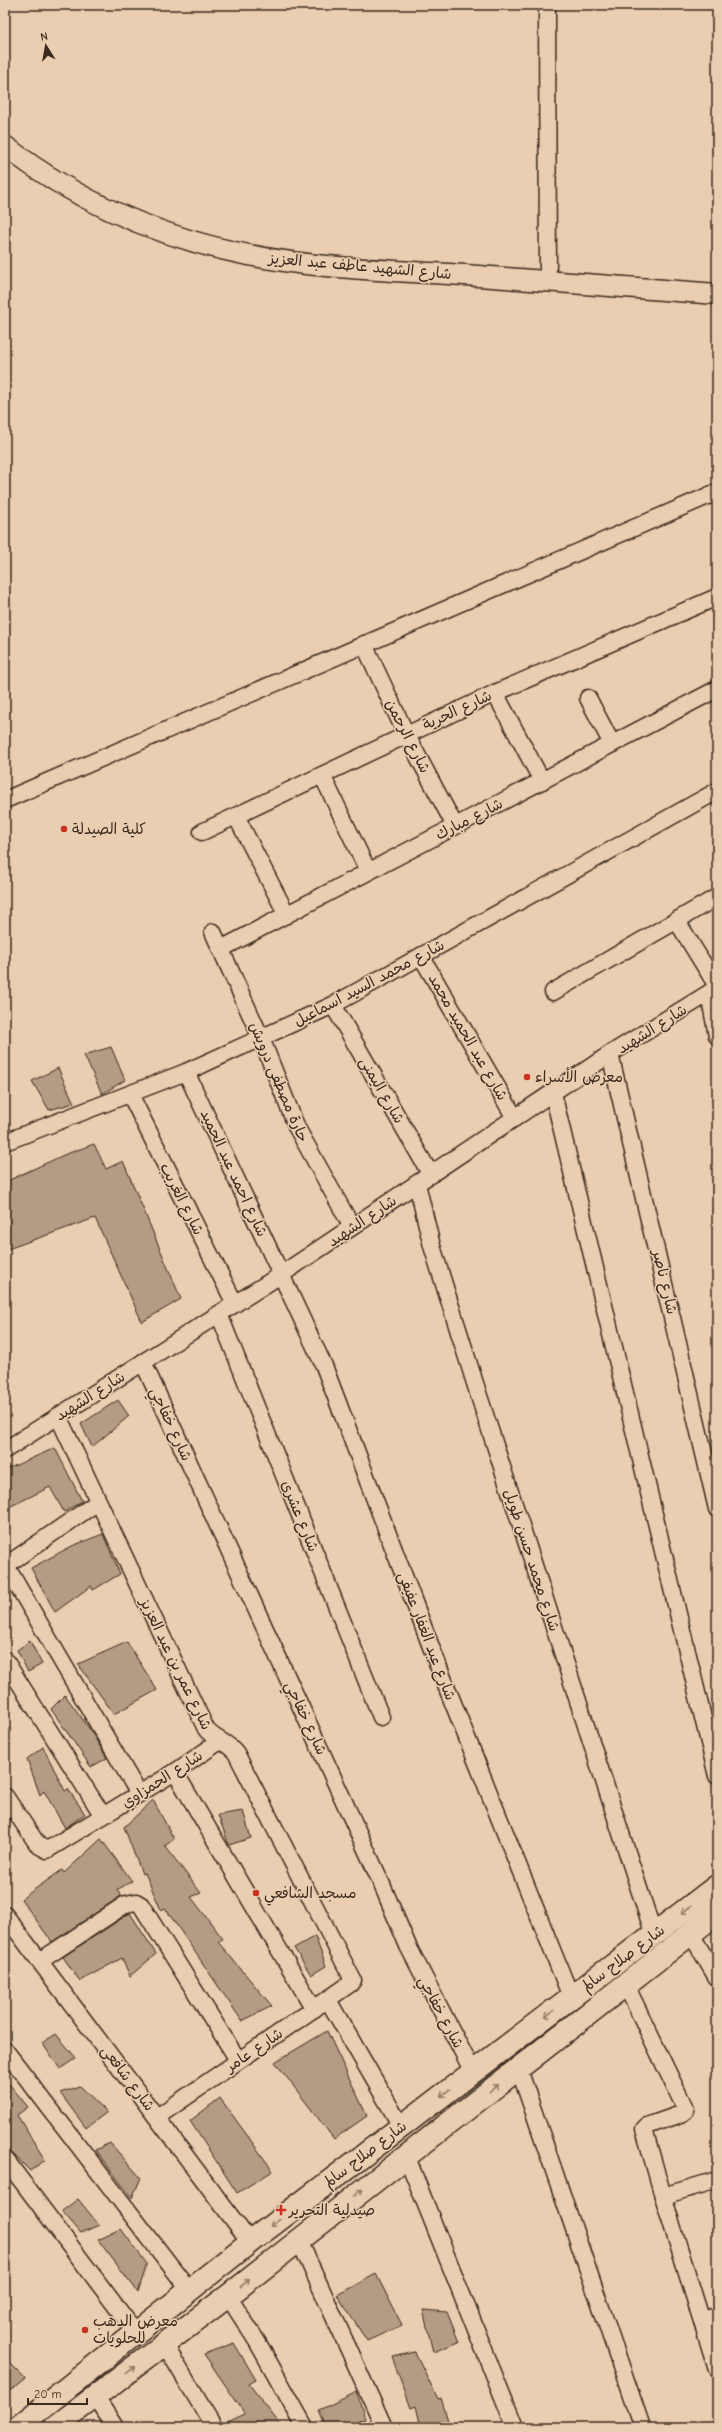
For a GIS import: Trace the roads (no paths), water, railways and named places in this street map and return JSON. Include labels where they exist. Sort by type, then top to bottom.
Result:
[{"type":"main road","name":"شارع صلاح سالم","points":[[18,2427],[250,2242],[717,1886]]},
{"type":"main road","name":"شارع صلاح سالم","points":[[59,2426],[96,2396],[228,2296],[406,2155],[717,1913]]},
{"type":"street","points":[[546,5],[548,281]]},
{"type":"street","name":"شارع الشهيد عاطف عبد العزيز","points":[[5,146],[55,181],[120,216],[203,244],[290,262],[334,267],[717,294]]},
{"type":"street","points":[[5,800],[717,492]]},
{"type":"street","name":"شارع الحرية","points":[[202,832],[495,693],[717,597]]},
{"type":"street","name":"شارع الرحمن","points":[[364,644],[406,734],[454,826]]},
{"type":"street","name":"شارع مبارك","points":[[221,949],[717,688]]},
{"type":"street","points":[[495,693],[542,781]]},
{"type":"street","points":[[588,698],[612,744]]},
{"type":"street","points":[[322,775],[368,871]]},
{"type":"street","name":"شارع محمد السيد اسماعيل","points":[[5,1142],[186,1072],[333,1005],[717,792]]},
{"type":"street","points":[[236,816],[287,915]]},
{"type":"street","points":[[553,992],[717,897]]},
{"type":"street","points":[[677,921],[714,989],[717,1036]]},
{"type":"street","name":"حارة مصطفى درويش","points":[[213,932],[261,1038],[308,1150],[352,1227]]},
{"type":"street","name":"شارع عبد الحميد محمد","points":[[421,956],[515,1118]]},
{"type":"street","name":"شارع الشهيد","points":[[5,1450],[282,1274],[610,1054],[714,989]]},
{"type":"street","name":"شارع اليمنى","points":[[333,1005],[431,1175]]},
{"type":"street","name":"شارع ناصر","points":[[610,1054],[717,1509]]},
{"type":"street","name":"شارع احمد عبد الحميد","points":[[186,1072],[282,1274]]},
{"type":"street","points":[[553,1093],[711,1726],[717,1776]]},
{"type":"street","name":"شارع الغريب","points":[[130,1094],[235,1304]]},
{"type":"street","name":"شارع محمد حسن طويل","points":[[416,1184],[432,1246],[479,1396],[654,1935]]},
{"type":"street","name":"شارع عبد الغفار عفيفى","points":[[282,1274],[324,1366],[441,1673],[571,1997]]},
{"type":"street","name":"شارع عشرى","points":[[219,1314],[381,1717]]},
{"type":"street","name":"شارع خفاجي","points":[[143,1362],[380,1880],[408,1946],[472,2072]]},
{"type":"street","name":"شارع عمر بن عبد العزيز","points":[[58,1416],[206,1729],[220,1741],[232,1747],[236,1753],[351,1976],[351,1983]]},
{"type":"street","points":[[98,1502],[5,1565],[139,1794]]},
{"type":"street","points":[[5,1660],[103,1816]]},
{"type":"street","name":"شارع الحمزاوي","points":[[5,1796],[38,1845],[47,1850],[175,1772],[220,1741]]},
{"type":"street","points":[[175,1772],[314,2009]]},
{"type":"street","points":[[40,1961],[126,1904],[136,1902],[141,1905],[238,2060]]},
{"type":"street","name":"شارع شافعى","points":[[5,1915],[158,2117],[250,2242]]},
{"type":"street","points":[[691,1934],[717,1978]]},
{"type":"street","name":"شارع عامر","points":[[158,2117],[351,1983]]},
{"type":"street","points":[[626,1985],[686,2110],[681,2114],[647,2126],[644,2130],[717,2370]]},
{"type":"street","points":[[328,2000],[401,2126]]},
{"type":"street","points":[[5,2050],[190,2291]]},
{"type":"street","points":[[519,2068],[642,2427]]},
{"type":"street","points":[[406,2155],[515,2427]]},
{"type":"street","points":[[5,2159],[136,2333]]},
{"type":"street","points":[[663,2196],[717,2180]]},
{"type":"street","points":[[299,2240],[384,2427]]},
{"type":"street","points":[[228,2296],[262,2349],[305,2427]]},
{"type":"street","points":[[702,2320],[717,2316]]},
{"type":"street","points":[[165,2345],[214,2427]]},
{"type":"street","points":[[96,2396],[115,2427]]},
{"type":"place","name":"كلية الصيدلة","points":[[64,829]]},
{"type":"place","name":"معرض الأسراء","points":[[527,1077]]},
{"type":"place","name":"مسجد الشافعي","points":[[256,1893]]},
{"type":"place","name":"صيدلية التحرير","points":[[281,2210]]},
{"type":"place","name":"معرض الدهب للحلويات","points":[[85,2330]]}]
